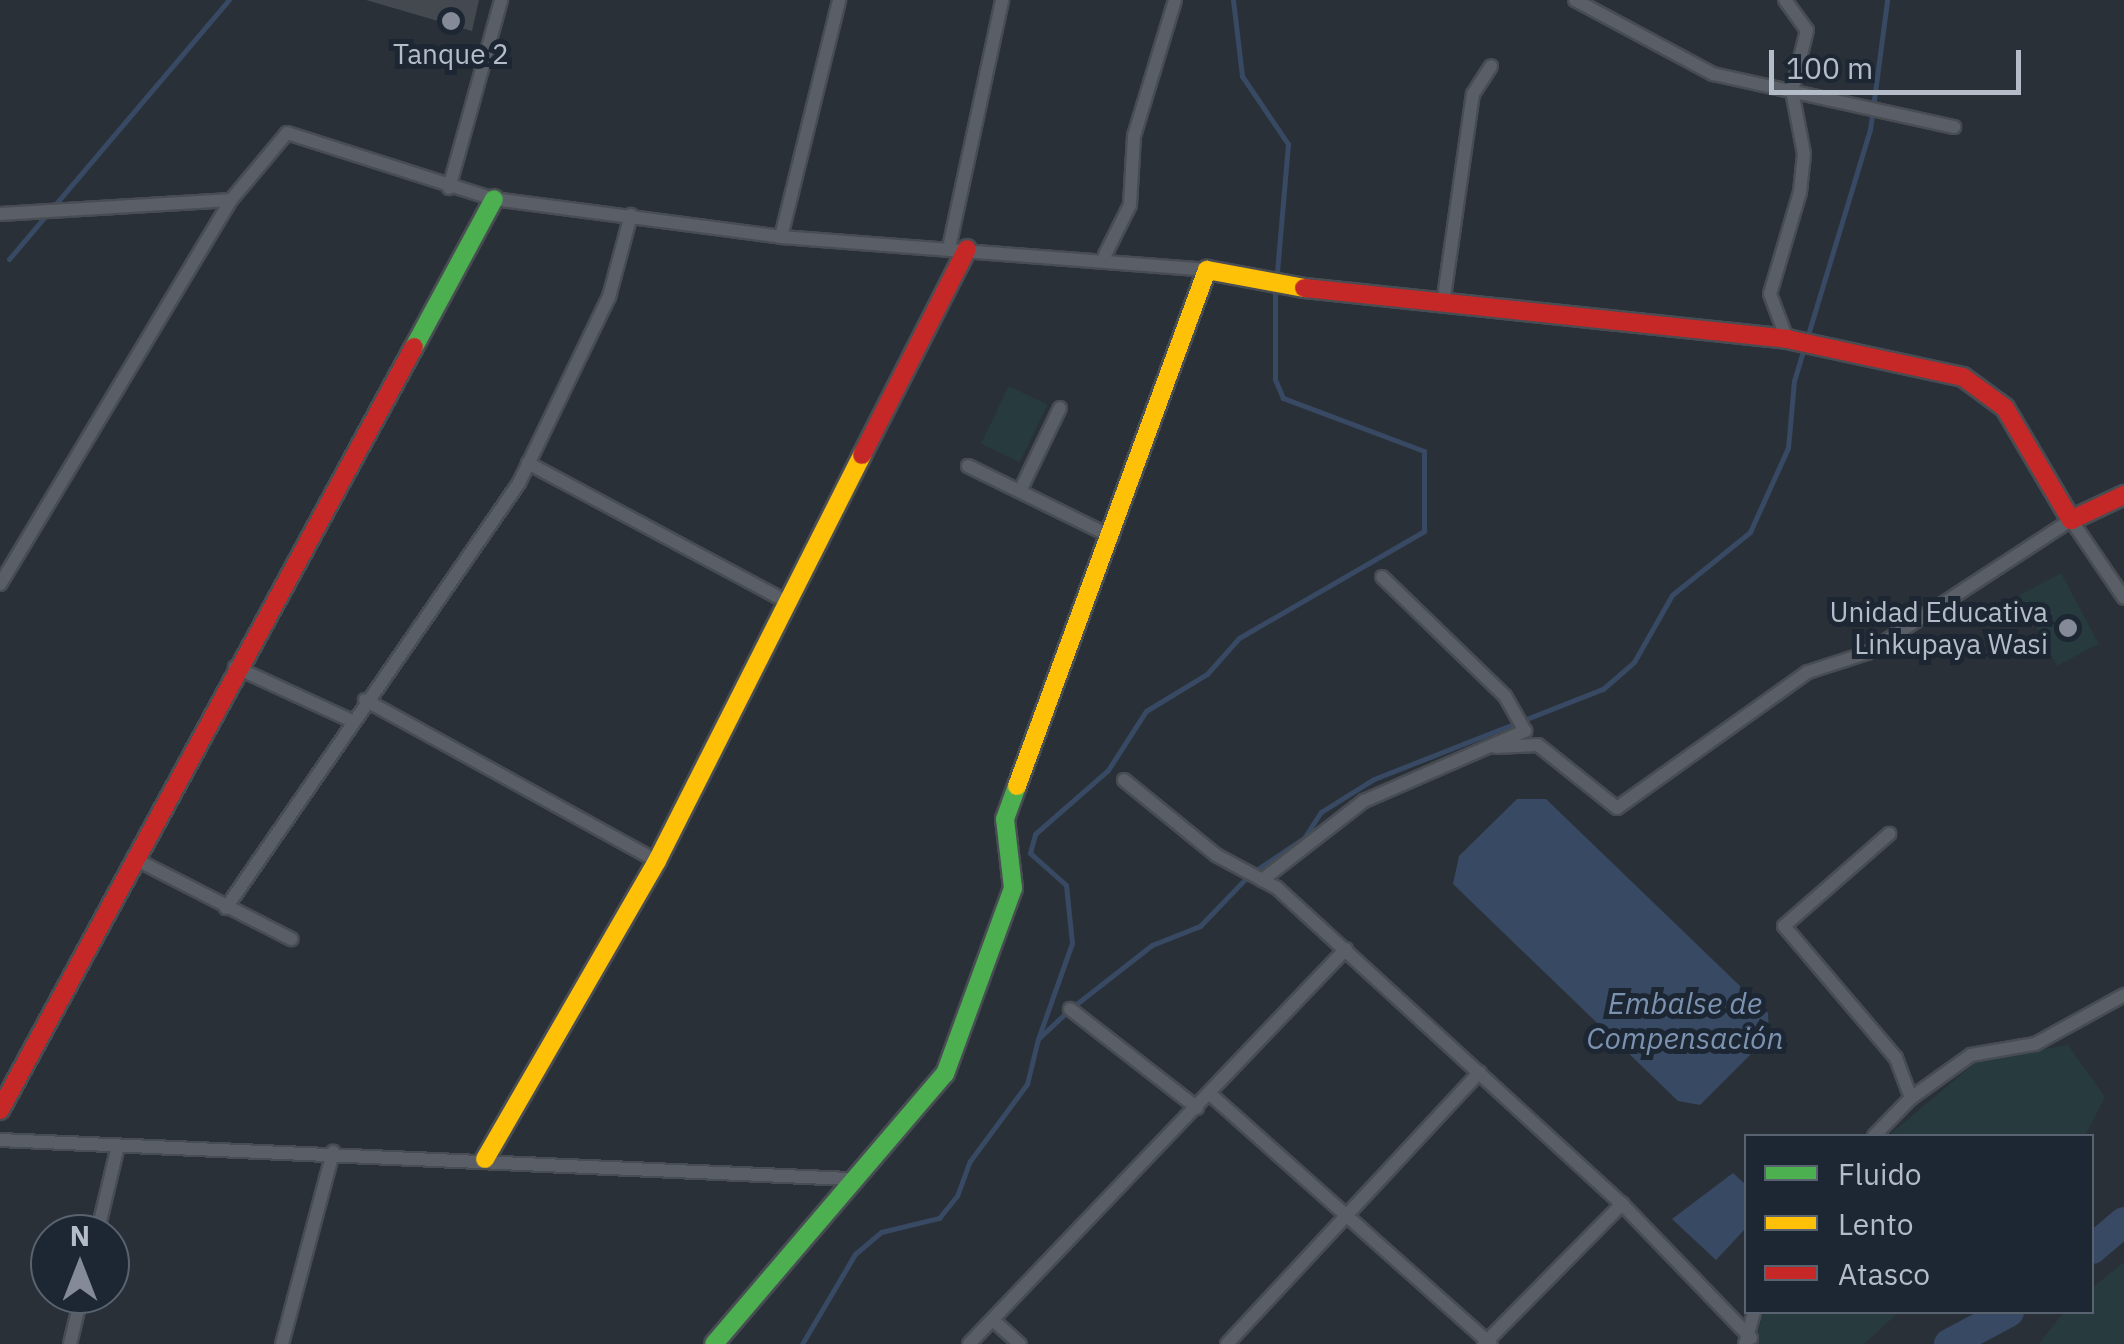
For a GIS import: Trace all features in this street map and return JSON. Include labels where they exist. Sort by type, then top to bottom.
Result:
[{"type":"street","points":[[448,188],[501,0]]},
{"type":"street","points":[[781,236],[839,0]]},
{"type":"street","points":[[485,1159],[656,861],[787,602],[958,248],[1002,0]]},
{"type":"street","points":[[1105,255],[1130,205],[1134,136],[1175,0]]},
{"type":"street","points":[[1574,0],[1713,74],[1954,126]]},
{"type":"street","points":[[1785,0],[1807,30],[1792,91],[1804,154],[1770,294],[1786,339]]},
{"type":"street","points":[[1443,304],[1474,94],[1490,66]]},
{"type":"street","points":[[0,584],[231,200],[287,133],[448,188],[494,199],[781,236],[1105,255],[1443,304],[1786,339],[1962,377],[2006,408],[2070,520],[2124,598]]},
{"type":"street","points":[[0,1110],[234,666],[494,199]]},
{"type":"street","points":[[0,214],[231,200]]},
{"type":"street","points":[[226,908],[528,462],[609,296],[631,215]]},
{"type":"street","points":[[714,1344],[849,1179],[945,1074],[1013,888],[1005,820],[1112,537],[1206,270]]},
{"type":"street","points":[[1020,491],[1060,408]]},
{"type":"street","points":[[528,462],[787,602]]},
{"type":"street","points":[[968,466],[1112,537]]},
{"type":"street","points":[[1496,748],[1538,745],[1617,808],[1808,672],[1867,652],[2070,520],[2124,495]]},
{"type":"street","points":[[1262,880],[1364,800],[1496,748],[1525,731],[1520,714],[1382,577]]},
{"type":"street","points":[[234,666],[350,720]]},
{"type":"street","points":[[365,700],[656,861]]},
{"type":"street","points":[[1124,780],[1216,855],[1262,880],[1346,949],[1622,1204],[1748,1341]]},
{"type":"street","points":[[1889,834],[1784,926],[1896,1058],[1911,1098]]},
{"type":"street","points":[[133,858],[292,939]]},
{"type":"street","points":[[969,1344],[1346,949]]},
{"type":"street","points":[[1876,1134],[1911,1098],[1972,1055],[2035,1044],[2124,995]]},
{"type":"street","points":[[1070,1009],[1196,1108]]},
{"type":"street","points":[[1227,1344],[1351,1219],[1480,1072]]},
{"type":"street","points":[[1210,1094],[1488,1343],[1622,1204]]},
{"type":"street","points":[[0,1140],[333,1152],[849,1179]]},
{"type":"street","points":[[102,1214],[118,1146]]},
{"type":"street","points":[[282,1344],[333,1152]]},
{"type":"street","points":[[70,1344],[77,1314]]},
{"type":"street","points":[[1748,1341],[1754,1314]]},
{"type":"street","points":[[993,1320],[1020,1344]]},
{"type":"green space","points":[[1009,386],[1048,405],[1020,462],[981,444]]},
{"type":"green space","points":[[2061,573],[2099,644],[2057,666],[2020,595]]},
{"type":"green space","points":[[2068,1045],[2105,1097],[2086,1134],[1890,1134],[1977,1061]]},
{"type":"green space","points":[[2124,1262],[2124,1344],[2039,1344],[2062,1314],[2094,1314],[2094,1286]]},
{"type":"green space","points":[[1762,1314],[1897,1314],[1864,1344],[1755,1344]]},
{"type":"water","name":"Embalse de Compensación","points":[[1517,799],[1546,799],[1768,1013],[1769,1036],[1700,1105],[1678,1101],[1453,884],[1459,856]]},
{"type":"water","points":[[1733,1173],[1744,1183],[1744,1230],[1716,1260],[1672,1219]]},
{"type":"building","name":"Tanque 2","points":[[366,0],[479,0],[472,31]]},
{"type":"waterway","points":[[9,259],[229,0]]},
{"type":"waterway","points":[[1233,0],[1242,76],[1288,144],[1277,272]]},
{"type":"waterway","points":[[802,1344],[855,1254],[881,1232],[939,1218],[957,1196],[970,1161],[1027,1084],[1038,1039],[1070,1009],[1152,945],[1200,926],[1250,874],[1304,838],[1321,812],[1374,779],[1603,689],[1634,662],[1672,595],[1750,532],[1788,448],[1794,381],[1870,130],[1887,0]]},
{"type":"waterway","points":[[1038,1039],[1072,943],[1066,885],[1030,853],[1035,834],[1108,770],[1146,711],[1207,674],[1239,638],[1424,531],[1424,451],[1283,398],[1275,379],[1275,294]]},
{"type":"waterway","points":[[2094,1247],[2124,1222]]},
{"type":"waterway","points":[[1949,1344],[2005,1314]]},
{"type":"traffic: fast","points":[[414,347],[494,199]]},
{"type":"traffic: fast","points":[[714,1344],[945,1074],[1013,888],[1005,819],[1017,786]]},
{"type":"traffic: slow","points":[[1017,786],[1207,270],[1304,288]]},
{"type":"traffic: slow","points":[[485,1159],[657,861],[862,455]]},
{"type":"traffic: jam","points":[[862,455],[967,249]]},
{"type":"traffic: jam","points":[[1304,288],[1787,339],[1963,377],[2005,408],[2071,520],[2124,495]]},
{"type":"traffic: jam","points":[[0,1110],[414,347]]},
{"type":"place","name":"Tanque 2","points":[[451,21]]},
{"type":"place","name":"Unidad Educativa Linkupaya Wasi","points":[[2068,628]]}]
